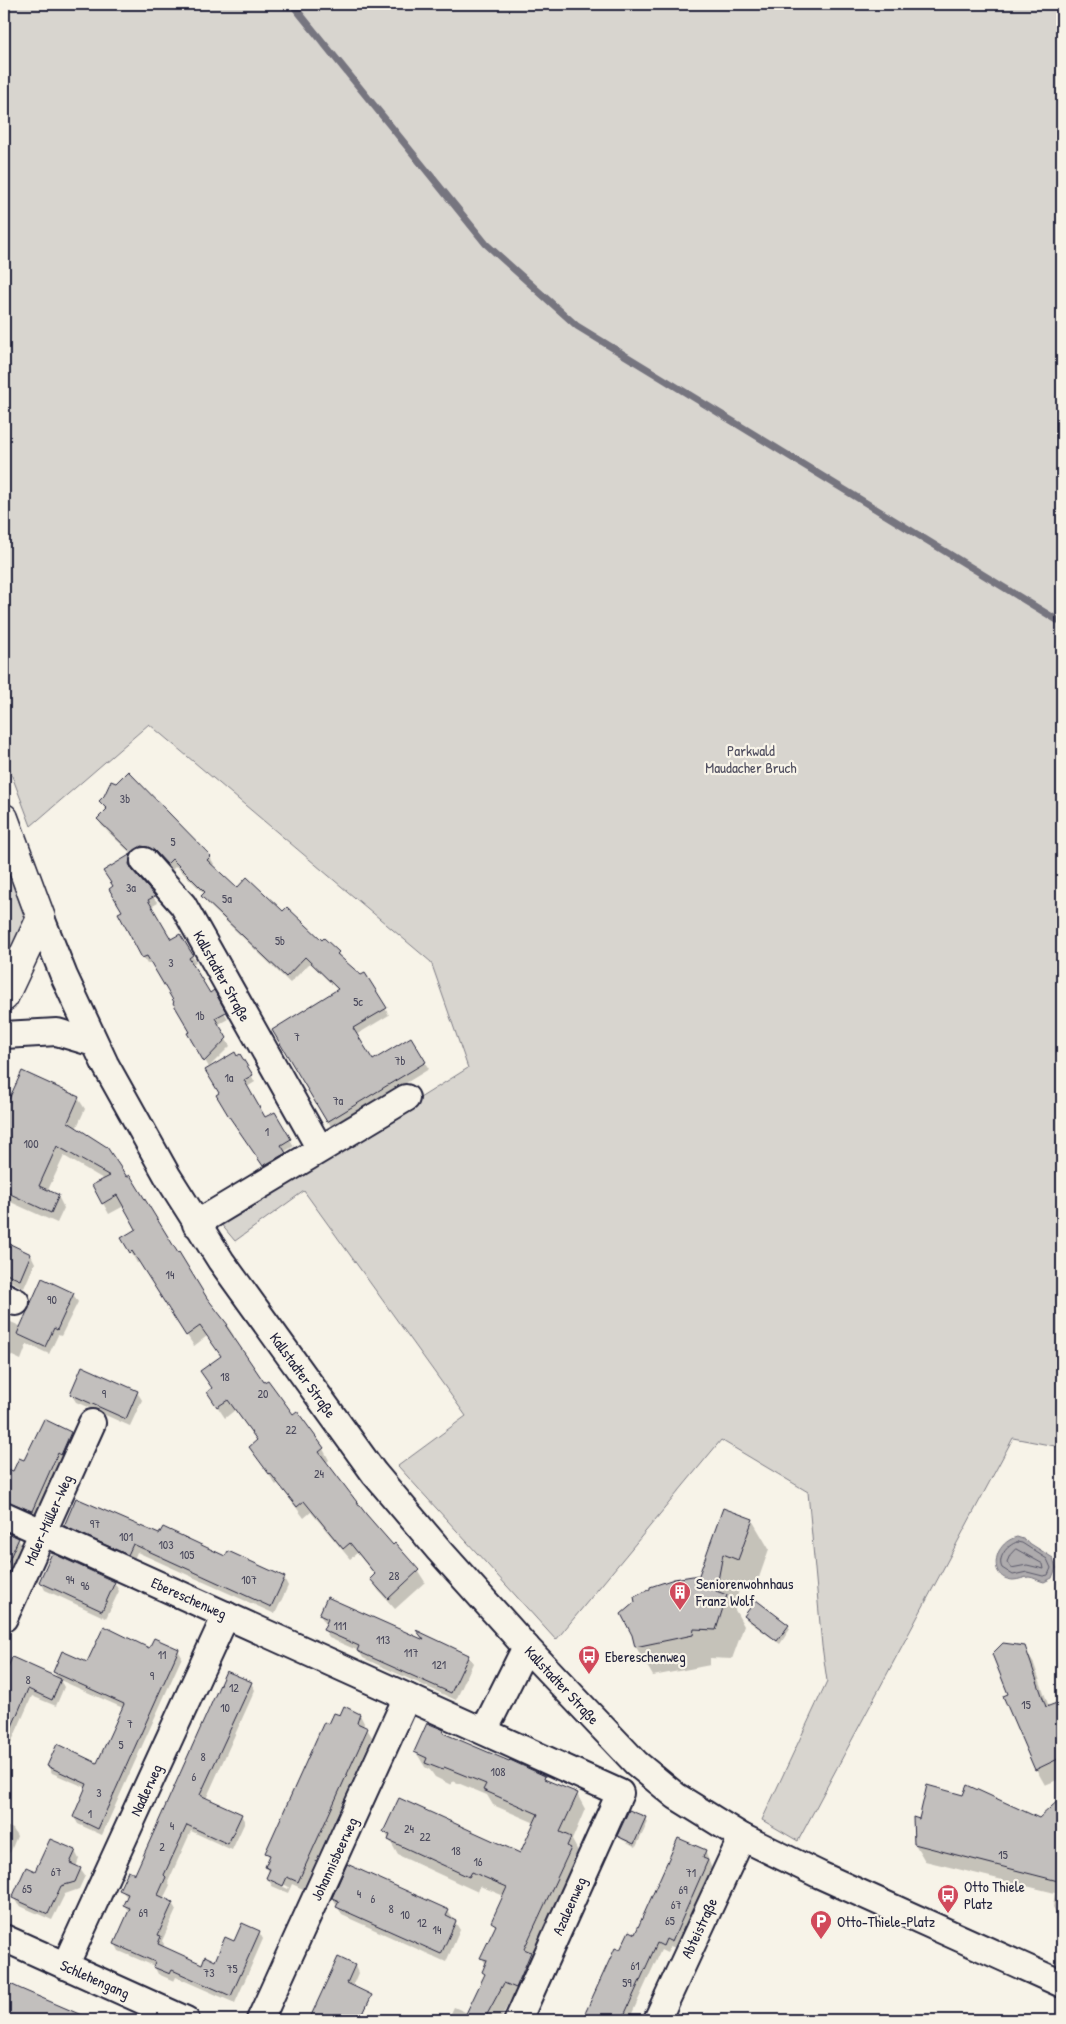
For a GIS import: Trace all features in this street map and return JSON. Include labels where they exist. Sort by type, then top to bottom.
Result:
[{"type":"street","points":[[4,818],[40,918],[4,997]]},
{"type":"street","name":"Kallstadter Straße","points":[[144,861],[182,905],[320,1149]]},
{"type":"street","name":"Kallstadter Straße","points":[[40,918],[94,1043],[120,1093],[196,1224],[374,1473],[439,1550],[526,1647],[636,1763],[676,1796],[742,1837],[820,1875],[1062,1984]]},
{"type":"street","points":[[4,1035],[57,1032],[94,1043]]},
{"type":"street","points":[[196,1224],[406,1098]]},
{"type":"street","name":"Maler-Müller-Weg","points":[[4,1618],[92,1423]]},
{"type":"street","name":"Ebereschenweg","points":[[4,1515],[620,1792]]},
{"type":"street","name":"Nadlerweg","points":[[65,1966],[226,1615]]},
{"type":"street","points":[[484,1731],[526,1647]]},
{"type":"street","name":"Johannisbeerweg","points":[[260,2020],[407,1697]]},
{"type":"street","name":"Azaleenweg","points":[[518,2020],[620,1792]]},
{"type":"street","name":"Abteistraße","points":[[657,2020],[742,1837]]},
{"type":"street","name":"Schlehengang","points":[[4,1938],[186,2020]]},
{"type":"green space","name":"Parkwald Maudacher Bruch","points":[[4,4],[1062,4],[1062,1450],[1060,1447],[1013,1438],[798,1841],[762,1820],[827,1681],[808,1492],[721,1440],[556,1640],[398,1466],[466,1416],[304,1191],[235,1241],[220,1223],[468,1068],[431,962],[149,724],[31,826],[4,755]]},
{"type":"green space","points":[[4,818],[41,918],[4,997]]},
{"type":"water","points":[[1017,1537],[1053,1558],[1056,1568],[1052,1578],[1044,1582],[1029,1577],[1013,1580],[1007,1579],[1000,1574],[996,1566],[999,1551],[1006,1542]]},
{"type":"building","points":[[128,771],[211,856],[207,860],[237,888],[247,877],[283,911],[287,907],[322,940],[324,938],[339,952],[337,954],[361,975],[365,973],[387,1008],[353,1028],[373,1060],[411,1037],[426,1062],[327,1122],[272,1030],[338,989],[305,957],[286,977],[201,896],[205,892],[172,859],[167,864],[155,851],[148,847],[141,846],[132,853],[97,819],[107,809],[99,801],[104,796],[111,781],[116,783]]},
{"type":"building","points":[[131,854],[129,864],[155,896],[148,900],[171,939],[180,934],[193,955],[189,958],[210,993],[214,990],[226,1012],[215,1018],[227,1038],[204,1062],[187,1033],[190,1032],[174,1002],[147,956],[142,958],[118,913],[122,911],[109,889],[113,886],[103,871]]},
{"type":"building","points":[[235,1052],[237,1056],[240,1054],[253,1075],[244,1080],[265,1117],[275,1112],[291,1139],[281,1145],[286,1153],[263,1166],[228,1115],[216,1095],[219,1093],[205,1070]]},
{"type":"building","points":[[22,1071],[79,1097],[68,1122],[107,1147],[127,1177],[130,1175],[207,1298],[228,1325],[226,1326],[264,1382],[268,1380],[293,1414],[297,1411],[324,1448],[319,1452],[366,1514],[393,1545],[395,1543],[419,1570],[388,1599],[370,1579],[375,1574],[350,1543],[343,1549],[304,1501],[297,1507],[269,1474],[249,1447],[257,1440],[228,1400],[217,1407],[207,1392],[212,1388],[200,1371],[221,1356],[200,1326],[186,1336],[132,1251],[130,1253],[121,1238],[136,1229],[117,1195],[102,1204],[92,1185],[110,1176],[57,1146],[39,1186],[59,1195],[51,1213],[4,1191],[4,1099],[9,1099]]},
{"type":"building","points":[[4,1241],[31,1254],[20,1280],[4,1273]]},
{"type":"building","points":[[42,1278],[74,1293],[57,1330],[54,1328],[45,1347],[17,1334]]},
{"type":"building","points":[[82,1366],[138,1391],[126,1419],[70,1394]]},
{"type":"building","points":[[44,1419],[71,1432],[61,1455],[58,1453],[32,1511],[4,1500],[4,1468],[13,1471],[19,1458],[24,1460]]},
{"type":"building","points":[[76,1498],[159,1534],[163,1527],[225,1556],[228,1551],[285,1577],[271,1607],[133,1544],[128,1555],[64,1526]]},
{"type":"building","name":"Seniorenwohnhaus Franz Wolf","points":[[723,1508],[753,1519],[738,1560],[723,1554],[716,1591],[727,1595],[716,1630],[694,1629],[693,1635],[635,1647],[632,1635],[621,1614],[635,1602],[634,1597],[650,1589],[650,1587],[674,1579],[699,1575]]},
{"type":"building","points":[[4,1531],[19,1538],[4,1571]]},
{"type":"building","points":[[52,1553],[115,1582],[102,1611],[39,1582]]},
{"type":"building","points":[[327,1597],[424,1640],[416,1630],[469,1655],[451,1693],[357,1651],[359,1646],[323,1630],[328,1619],[319,1615]]},
{"type":"building","points":[[756,1600],[789,1625],[777,1641],[744,1616]]},
{"type":"building","points":[[104,1626],[149,1648],[154,1638],[179,1649],[98,1829],[73,1817],[87,1784],[47,1766],[57,1744],[97,1763],[124,1704],[53,1672],[62,1651],[87,1662]]},
{"type":"building","points":[[1003,1643],[1025,1646],[1046,1707],[1062,1701],[1062,1757],[1035,1770],[1003,1696],[1008,1694],[992,1654]]},
{"type":"building","points":[[12,1657],[61,1679],[52,1700],[28,1689],[4,1745],[4,1677]]},
{"type":"building","points":[[226,1671],[252,1682],[200,1795],[242,1814],[228,1844],[187,1825],[164,1875],[166,1877],[158,1895],[173,1902],[158,1935],[161,1936],[158,1944],[202,1964],[205,1956],[215,1961],[225,1937],[234,1941],[242,1923],[260,1931],[231,1996],[172,1970],[170,1974],[153,1967],[155,1962],[114,1944],[130,1908],[123,1905],[128,1894],[119,1890],[128,1871],[135,1874]]},
{"type":"building","points":[[344,1706],[360,1714],[357,1723],[368,1728],[298,1882],[287,1877],[283,1886],[266,1878],[270,1869],[265,1867],[270,1855],[265,1853],[324,1722],[329,1724],[334,1713],[340,1715]]},
{"type":"building","points":[[427,1723],[444,1730],[443,1733],[510,1760],[545,1776],[544,1779],[578,1793],[560,1832],[571,1837],[567,1846],[571,1848],[524,1949],[531,1952],[524,1969],[516,1988],[504,1983],[484,2020],[463,2020],[485,1974],[482,1972],[487,1960],[480,1958],[496,1925],[491,1922],[507,1887],[472,1872],[469,1877],[388,1840],[390,1835],[383,1832],[399,1798],[520,1853],[538,1814],[483,1790],[486,1784],[444,1767],[443,1770],[425,1763],[427,1758],[414,1752]]},
{"type":"building","points":[[927,1785],[963,1795],[967,1785],[1039,1818],[1062,1797],[1062,1882],[914,1844],[913,1817],[919,1819]]},
{"type":"building","points":[[629,1810],[646,1817],[634,1844],[617,1836]]},
{"type":"building","points":[[678,1838],[706,1850],[703,1858],[708,1860],[672,1942],[666,1939],[663,1946],[657,1943],[622,2020],[582,2020],[615,1948],[620,1950],[629,1931],[635,1934]]},
{"type":"building","points":[[50,1839],[76,1850],[70,1863],[81,1868],[75,1882],[61,1886],[48,1914],[12,1898],[26,1867],[35,1871]]},
{"type":"building","points":[[347,1864],[449,1910],[446,1916],[456,1921],[441,1954],[336,1907],[339,1901],[332,1898]]},
{"type":"building","points":[[338,1957],[355,1965],[347,1983],[372,1995],[360,2020],[309,2020]]},
{"type":"building","points":[[4,1981],[21,1989],[93,2020],[4,2020]]},
{"type":"waterway","points":[[292,4],[486,244],[577,326],[1062,623]]},
{"type":"place","name":"Seniorenwohnhaus Franz Wolf","points":[[680,1611]]},
{"type":"place","name":"Ebereschenweg","points":[[589,1675]]},
{"type":"place","name":"Otto Thiele Platz","points":[[948,1914]]},
{"type":"place","name":"Otto-Thiele-Platz","points":[[821,1940]]}]
